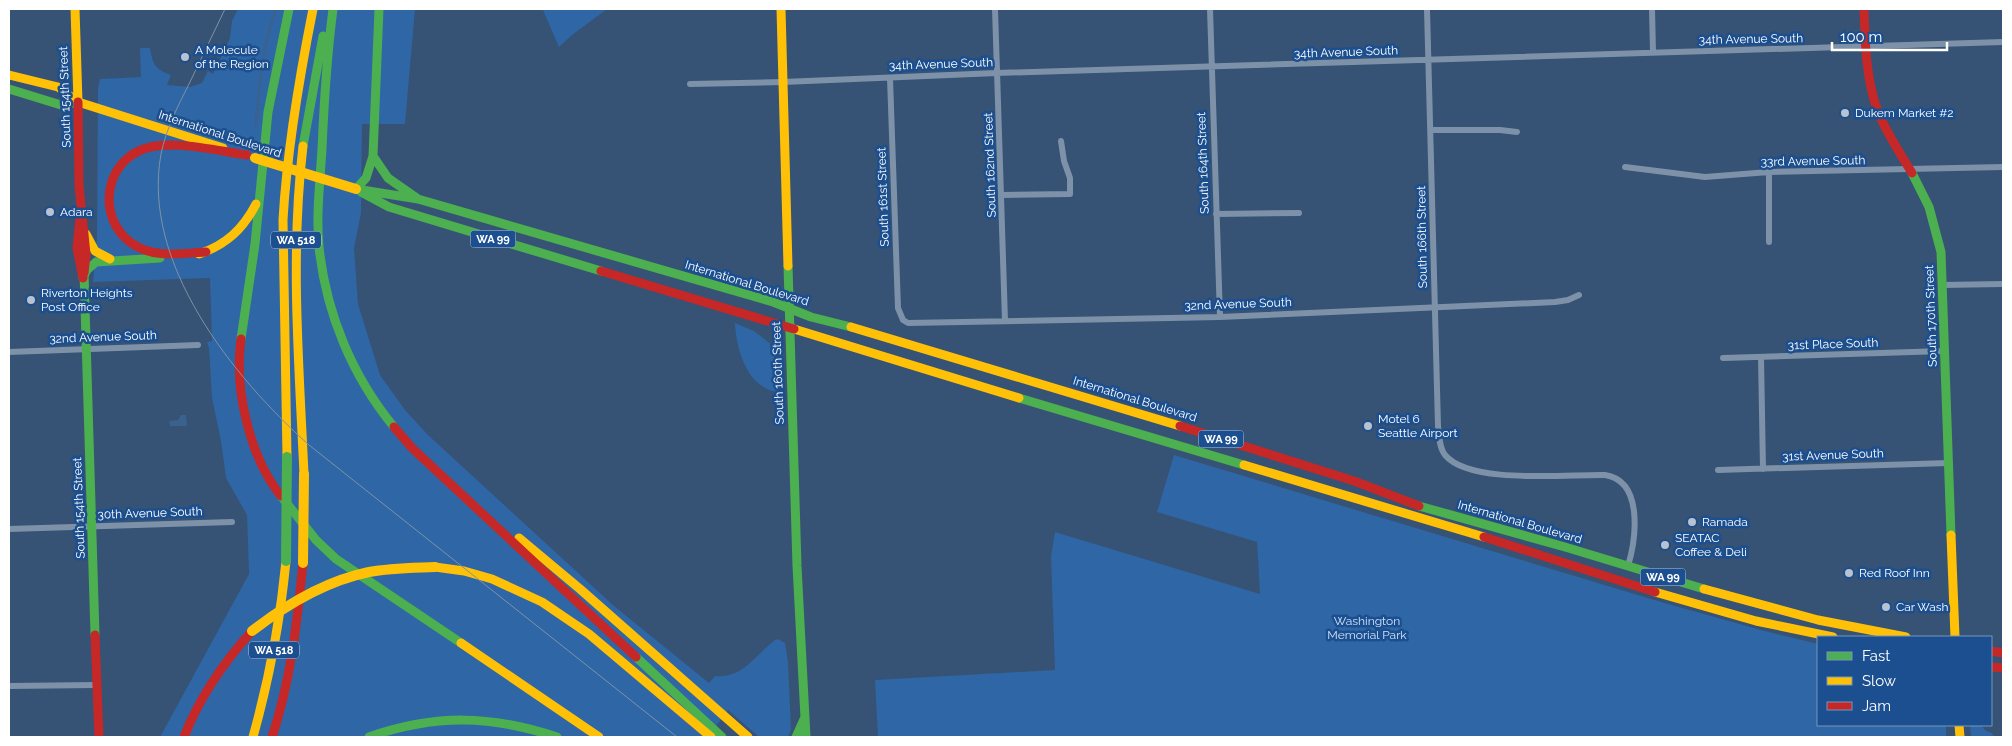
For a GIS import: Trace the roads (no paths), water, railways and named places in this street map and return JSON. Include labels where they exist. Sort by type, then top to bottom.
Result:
[{"type":"main road","name":"South 154th Street","points":[[75,9],[81,214],[86,234],[87,265],[83,278]]},
{"type":"main road","points":[[289,9],[268,112],[260,196],[238,358],[240,394],[256,452],[269,481],[316,540],[336,559],[599,737]]},
{"type":"main road","name":"WA 518","points":[[253,737],[268,683],[280,618],[286,561],[287,457],[284,183],[295,97],[313,9]]},
{"type":"main road","points":[[332,9],[327,58],[318,214],[320,254],[325,290],[332,317],[344,347],[368,393],[403,438],[439,474],[722,737]]},
{"type":"main road","name":"WA 518","points":[[272,737],[280,713],[295,642],[304,563],[304,474],[296,250],[300,176],[310,96],[324,33],[332,9]]},
{"type":"main road","points":[[356,190],[366,178],[373,156],[379,9]]},
{"type":"main road","name":"South 160th Street","points":[[781,9],[797,566],[806,737]]},
{"type":"main road","name":"South 170th Street","points":[[1864,9],[1865,47],[1869,76],[1879,112],[1924,195],[1934,221],[1941,252],[1956,636]]},
{"type":"main road","name":"International Boulevard","points":[[9,75],[58,87],[78,102],[356,190],[418,199],[789,308],[811,317],[875,333],[1282,457],[1354,481],[1414,505],[1764,607],[1818,620],[1901,636]]},
{"type":"main road","name":"International Boulevard","points":[[9,89],[59,105],[78,102]]},
{"type":"main road","points":[[206,252],[152,252],[137,247],[126,240],[117,230],[109,212],[108,193],[112,177],[121,164],[131,155],[141,149],[155,146],[247,156]]},
{"type":"main road","points":[[373,156],[388,178],[418,199]]},
{"type":"main road","name":"International Boulevard","points":[[356,190],[389,207],[1538,553],[1644,589],[1756,621],[1828,636]]},
{"type":"main road","points":[[83,278],[91,265],[103,260],[177,258],[206,252],[235,235],[252,213],[260,196]]},
{"type":"main road","name":"South 154th Street","points":[[81,214],[77,230],[79,266],[83,278],[99,737]]},
{"type":"main road","points":[[86,234],[95,251],[111,260]]},
{"type":"main road","points":[[439,474],[474,498],[748,737]]},
{"type":"main road","points":[[1592,571],[1617,572],[1628,566]]},
{"type":"main road","points":[[184,737],[205,690],[222,665],[252,631],[286,606],[314,589],[334,582],[389,569],[435,567],[455,569],[489,578],[521,590],[546,603],[610,651],[711,737]]},
{"type":"main road","points":[[796,737],[805,717]]},
{"type":"main road","points":[[369,737],[411,724],[446,718],[511,723],[536,729],[557,737]]},
{"type":"street","name":"South 162nd Street","points":[[995,9],[1005,321]]},
{"type":"street","name":"South 164th Street","points":[[1210,9],[1220,317]]},
{"type":"street","name":"South 166th Street","points":[[1427,9],[1434,307],[1441,448],[1451,460],[1474,470],[1499,475],[1608,475],[1625,486],[1633,502],[1632,554],[1628,566]]},
{"type":"street","points":[[1652,9],[1653,52]]},
{"type":"street","name":"34th Avenue South","points":[[690,84],[2003,42]]},
{"type":"street","name":"South 161st Street","points":[[890,78],[899,315]]},
{"type":"street","points":[[1431,130],[1500,130],[1517,132]]},
{"type":"street","points":[[1002,195],[1070,194],[1070,178],[1064,161],[1061,141]]},
{"type":"street","name":"33rd Avenue South","points":[[1625,167],[1705,177],[1769,172],[2003,167]]},
{"type":"street","points":[[1769,172],[1769,242]]},
{"type":"street","points":[[1216,214],[1299,213]]},
{"type":"street","points":[[1942,285],[2003,284]]},
{"type":"street","name":"32nd Avenue South","points":[[899,315],[903,320],[915,324],[1220,317],[1555,302],[1568,300],[1579,295]]},
{"type":"street","name":"32nd Avenue South","points":[[9,352],[198,345]]},
{"type":"street","name":"31st Place South","points":[[1723,358],[1944,352]]},
{"type":"street","points":[[1761,357],[1763,469]]},
{"type":"street","name":"31st Avenue South","points":[[1718,470],[1949,463]]},
{"type":"street","name":"30th Avenue South","points":[[9,529],[232,522]]},
{"type":"street","points":[[9,686],[96,685]]},
{"type":"waterway","points":[[256,126],[264,52],[276,9]]},
{"type":"tram line","points":[[225,9],[173,118],[161,154],[158,195],[165,236],[179,276],[199,315],[224,352],[251,386],[309,445],[677,737]]},
{"type":"place","name":"A Molecule of the Region","points":[[185,57]]},
{"type":"place","name":"Dukem Market #2","points":[[1845,113]]},
{"type":"place","name":"Adara","points":[[50,212]]},
{"type":"place","name":"Riverton Heights Post Office","points":[[31,300]]},
{"type":"place","name":"Motel 6 Seattle Airport","points":[[1368,426]]},
{"type":"place","name":"Ramada","points":[[1692,522]]},
{"type":"place","name":"SEATAC Coffee & Deli","points":[[1665,545]]},
{"type":"place","name":"Red Roof Inn","points":[[1849,573]]},
{"type":"place","name":"Car Wash","points":[[1886,607]]},
{"type":"park label","name":"Washington Memorial Park","points":[[1367,628]]}]
